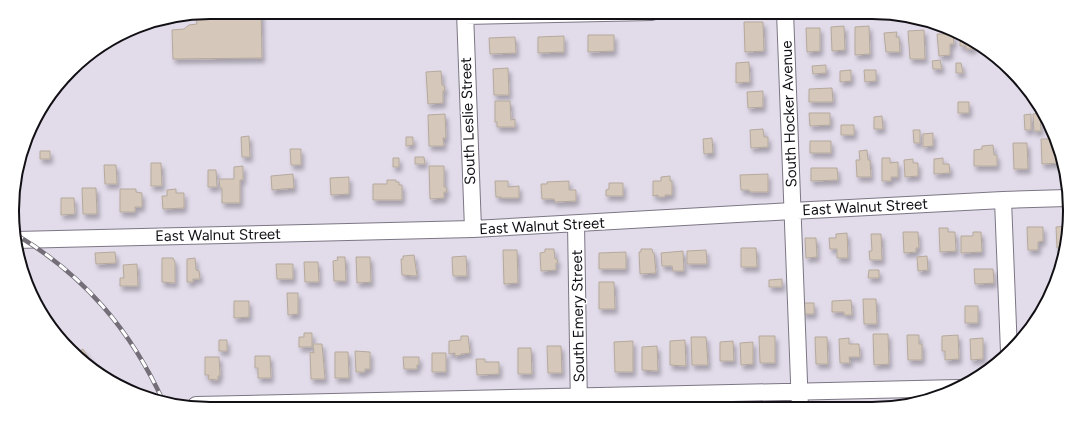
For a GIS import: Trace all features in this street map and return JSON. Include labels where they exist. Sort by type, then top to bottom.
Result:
[{"type":"street","name":"South Leslie Street","points":[[465,19],[473,229]]},
{"type":"street","name":"South Hocker Avenue","points":[[786,19],[800,400]]},
{"type":"street","name":"East Walnut Street","points":[[22,240],[473,229],[792,211],[1063,198]]},
{"type":"street","points":[[1003,200],[1009,344]]},
{"type":"street","name":"South Emery Street","points":[[576,224],[579,402]]},
{"type":"street","points":[[579,402],[800,400],[939,390]]},
{"type":"building","points":[[197,19],[198,19],[261,19],[262,58],[173,59],[172,30],[184,29],[189,25],[197,24]]},
{"type":"building","points":[[744,22],[763,22],[764,51],[745,52]]},
{"type":"building","points":[[844,26],[845,50],[832,51],[831,27]]},
{"type":"building","points":[[869,26],[870,54],[855,55],[855,27]]},
{"type":"building","points":[[806,28],[820,28],[820,51],[807,52]]},
{"type":"building","points":[[924,30],[925,59],[910,59],[908,31]]},
{"type":"building","points":[[897,32],[896,37],[899,37],[900,52],[886,52],[884,33]]},
{"type":"building","points":[[937,34],[945,34],[953,38],[954,44],[950,44],[950,55],[939,56]]},
{"type":"building","points":[[588,35],[614,35],[614,51],[588,52]]},
{"type":"building","points":[[564,36],[564,52],[538,53],[538,37]]},
{"type":"building","points":[[515,37],[516,53],[490,54],[489,38]]},
{"type":"building","points":[[960,41],[974,49],[966,49],[966,46],[960,46]]},
{"type":"building","points":[[940,60],[942,69],[933,69],[932,61]]},
{"type":"building","points":[[749,62],[750,82],[736,83],[736,63]]},
{"type":"building","points":[[956,63],[961,63],[963,73],[956,73]]},
{"type":"building","points":[[826,65],[826,73],[813,74],[812,66]]},
{"type":"building","points":[[508,68],[509,95],[494,95],[493,69]]},
{"type":"building","points":[[851,70],[851,81],[840,82],[840,71]]},
{"type":"building","points":[[864,70],[876,70],[876,81],[865,82]]},
{"type":"building","points":[[441,71],[442,85],[444,85],[445,91],[443,91],[443,103],[428,104],[426,72]]},
{"type":"building","points":[[832,88],[833,102],[809,102],[809,89]]},
{"type":"building","points":[[763,91],[763,107],[748,108],[747,92]]},
{"type":"building","points":[[495,101],[510,101],[511,120],[515,119],[515,127],[497,127],[497,122],[495,122]]},
{"type":"building","points":[[958,102],[969,102],[969,113],[958,113]]},
{"type":"building","points":[[809,113],[830,113],[830,125],[810,126]]},
{"type":"building","points":[[445,114],[446,138],[443,138],[444,146],[429,146],[428,115]]},
{"type":"building","points":[[1031,114],[1031,130],[1025,130],[1024,115]]},
{"type":"building","points":[[1033,114],[1036,114],[1040,121],[1041,131],[1034,131]]},
{"type":"building","points":[[882,116],[883,129],[874,129],[874,117]]},
{"type":"building","points":[[841,125],[854,125],[854,135],[841,135]]},
{"type":"building","points":[[763,129],[764,137],[768,137],[768,147],[751,148],[750,130]]},
{"type":"building","points":[[913,130],[920,130],[920,143],[914,143]]},
{"type":"building","points":[[933,133],[933,146],[923,147],[923,134]]},
{"type":"building","points":[[249,136],[250,157],[242,157],[241,137]]},
{"type":"building","points":[[406,137],[413,137],[413,145],[406,146]]},
{"type":"building","points":[[712,138],[713,153],[704,154],[703,139]]},
{"type":"building","points":[[1041,139],[1049,139],[1057,163],[1042,164]]},
{"type":"building","points":[[810,141],[831,141],[831,153],[810,153]]},
{"type":"building","points":[[1013,143],[1027,143],[1028,169],[1014,169]]},
{"type":"building","points":[[993,145],[994,155],[997,155],[997,166],[974,166],[974,150],[982,149],[982,146]]},
{"type":"building","points":[[290,149],[301,149],[301,165],[291,165]]},
{"type":"building","points":[[867,150],[868,160],[870,160],[871,177],[857,177],[856,160],[860,160],[859,151]]},
{"type":"building","points":[[40,151],[50,151],[50,159],[40,159]]},
{"type":"building","points":[[415,157],[424,157],[425,164],[415,164]]},
{"type":"building","points":[[393,158],[399,158],[399,167],[393,167]]},
{"type":"building","points":[[882,158],[890,158],[890,163],[898,162],[898,177],[891,177],[891,181],[882,181]]},
{"type":"building","points":[[943,158],[943,164],[949,164],[950,173],[934,174],[934,159]]},
{"type":"building","points":[[913,159],[913,163],[918,163],[918,176],[905,177],[904,160]]},
{"type":"building","points":[[151,163],[161,163],[162,186],[151,186]]},
{"type":"building","points":[[104,165],[116,165],[117,184],[105,184]]},
{"type":"building","points":[[243,166],[243,180],[240,180],[240,203],[222,203],[222,188],[220,188],[219,179],[234,179],[234,167]]},
{"type":"building","points":[[429,166],[444,166],[444,187],[446,187],[447,192],[444,192],[444,198],[430,199]]},
{"type":"building","points":[[811,168],[837,168],[838,180],[811,181]]},
{"type":"building","points":[[208,170],[216,170],[217,187],[208,187]]},
{"type":"building","points":[[293,174],[294,188],[272,190],[271,176]]},
{"type":"building","points":[[768,174],[768,192],[750,192],[749,190],[741,190],[740,175]]},
{"type":"building","points":[[670,176],[670,181],[672,181],[672,195],[665,195],[665,197],[658,197],[658,195],[653,196],[653,181],[661,181],[661,177]]},
{"type":"building","points":[[349,177],[349,194],[331,195],[330,178]]},
{"type":"building","points":[[387,180],[396,180],[396,182],[399,182],[399,185],[402,185],[402,200],[373,200],[373,184],[387,184]]},
{"type":"building","points":[[495,181],[508,181],[508,187],[519,186],[519,198],[496,197]]},
{"type":"building","points":[[569,181],[569,190],[576,190],[576,201],[555,202],[554,199],[542,199],[541,184],[547,184],[547,182]]},
{"type":"building","points":[[609,183],[623,183],[623,196],[606,196],[606,190],[609,189]]},
{"type":"building","points":[[82,188],[96,188],[97,214],[83,214]]},
{"type":"building","points":[[120,189],[136,189],[136,192],[142,193],[142,207],[135,207],[135,212],[120,212]]},
{"type":"building","points":[[176,189],[176,193],[184,193],[184,208],[163,209],[162,196],[167,196],[167,190]]},
{"type":"building","points":[[61,198],[74,198],[75,214],[61,215]]},
{"type":"building","points":[[1062,226],[1059,248],[1057,248],[1056,227]]},
{"type":"building","points":[[1027,227],[1043,227],[1043,241],[1038,242],[1038,250],[1028,250]]},
{"type":"building","points":[[939,228],[948,228],[948,232],[955,232],[956,251],[940,252]]},
{"type":"building","points":[[903,232],[918,232],[919,248],[916,248],[916,252],[904,253]]},
{"type":"building","points":[[973,232],[981,232],[982,252],[961,253],[961,236],[973,236]]},
{"type":"building","points":[[847,233],[848,258],[837,258],[837,249],[830,249],[829,238],[836,238],[836,234]]},
{"type":"building","points":[[871,234],[881,234],[882,260],[870,260],[869,251],[872,251]]},
{"type":"building","points":[[805,238],[816,238],[817,257],[806,258]]},
{"type":"building","points":[[741,248],[756,248],[757,267],[741,267]]},
{"type":"building","points":[[545,249],[554,249],[555,259],[557,259],[558,263],[556,263],[556,270],[541,271],[540,253],[545,252]]},
{"type":"building","points":[[641,249],[652,249],[654,253],[656,273],[640,274],[639,252],[641,252]]},
{"type":"building","points":[[503,250],[517,250],[518,283],[504,284]]},
{"type":"building","points":[[706,250],[707,264],[687,264],[687,251]]},
{"type":"building","points":[[683,251],[684,271],[673,271],[672,266],[662,266],[661,253]]},
{"type":"building","points":[[115,252],[116,263],[96,264],[95,253]]},
{"type":"building","points":[[626,252],[626,269],[599,269],[599,253]]},
{"type":"building","points":[[414,255],[417,276],[402,275],[401,259],[403,259],[403,256]]},
{"type":"building","points":[[466,256],[467,276],[453,276],[452,257]]},
{"type":"building","points":[[927,256],[928,270],[918,271],[917,257]]},
{"type":"building","points":[[337,257],[345,257],[346,281],[334,281],[333,261],[338,260]]},
{"type":"building","points":[[356,257],[370,257],[371,282],[357,283]]},
{"type":"building","points":[[162,258],[173,258],[175,262],[175,283],[162,282]]},
{"type":"building","points":[[195,258],[196,270],[199,271],[200,279],[193,279],[193,282],[187,282],[187,259]]},
{"type":"building","points":[[304,262],[318,262],[319,282],[305,282]]},
{"type":"building","points":[[137,264],[138,286],[120,286],[120,278],[124,278],[123,265]]},
{"type":"building","points":[[276,264],[293,264],[293,279],[277,279]]},
{"type":"building","points":[[974,269],[993,269],[994,283],[975,284]]},
{"type":"building","points":[[869,270],[879,270],[879,278],[868,278]]},
{"type":"building","points":[[782,279],[782,287],[769,287],[769,280]]},
{"type":"building","points":[[599,282],[614,282],[615,309],[599,309]]},
{"type":"building","points":[[287,293],[298,293],[298,314],[288,315]]},
{"type":"building","points":[[863,299],[876,299],[877,324],[864,324]]},
{"type":"building","points":[[851,300],[852,315],[844,315],[844,312],[832,312],[832,301]]},
{"type":"building","points":[[234,301],[249,301],[249,317],[234,318]]},
{"type":"building","points":[[803,303],[814,303],[814,314],[803,314]]},
{"type":"building","points":[[965,306],[978,306],[978,323],[965,323]]},
{"type":"building","points":[[304,333],[312,333],[312,347],[299,347],[299,337],[304,337]]},
{"type":"building","points":[[873,334],[888,334],[889,364],[874,365]]},
{"type":"building","points":[[907,335],[919,335],[919,344],[922,344],[922,360],[908,360]]},
{"type":"building","points":[[958,335],[959,359],[945,360],[945,351],[942,351],[942,336]]},
{"type":"building","points":[[461,336],[468,336],[470,353],[455,356],[455,353],[449,354],[449,341],[461,340]]},
{"type":"building","points":[[759,336],[775,336],[775,363],[760,363]]},
{"type":"building","points":[[691,337],[706,337],[708,365],[692,365]]},
{"type":"building","points":[[815,337],[827,337],[828,364],[816,364]]},
{"type":"building","points":[[849,338],[849,344],[859,344],[860,357],[849,357],[850,363],[840,363],[839,339]]},
{"type":"building","points":[[983,338],[983,359],[971,360],[970,339]]},
{"type":"building","points":[[219,340],[227,340],[227,351],[219,351]]},
{"type":"building","points":[[685,340],[686,366],[670,365],[670,341]]},
{"type":"building","points":[[633,341],[633,372],[615,372],[614,342]]},
{"type":"building","points":[[733,341],[734,361],[720,361],[720,342]]},
{"type":"building","points":[[753,342],[753,364],[741,365],[740,343]]},
{"type":"building","points":[[313,344],[322,344],[325,379],[311,379],[310,352],[314,353]]},
{"type":"building","points":[[547,346],[561,346],[562,373],[548,373]]},
{"type":"building","points":[[657,346],[658,371],[642,370],[642,347]]},
{"type":"building","points":[[518,348],[531,348],[532,374],[518,374]]},
{"type":"building","points":[[83,349],[89,358],[84,354],[80,351]]},
{"type":"building","points":[[355,351],[370,352],[370,369],[365,369],[365,372],[356,372]]},
{"type":"building","points":[[335,352],[348,352],[349,378],[335,378]]},
{"type":"building","points":[[432,353],[446,353],[446,372],[432,372]]},
{"type":"building","points":[[255,356],[270,356],[271,378],[258,378],[258,368],[255,368]]},
{"type":"building","points":[[205,357],[219,357],[220,376],[218,376],[218,380],[208,379],[209,375],[205,375]]},
{"type":"building","points":[[403,357],[419,357],[419,365],[417,365],[417,369],[404,369]]},
{"type":"building","points":[[476,359],[485,359],[485,362],[499,362],[499,374],[477,375]]},
{"type":"railway","points":[[21,238],[63,267],[103,306],[121,328],[151,376],[160,395]]}]
